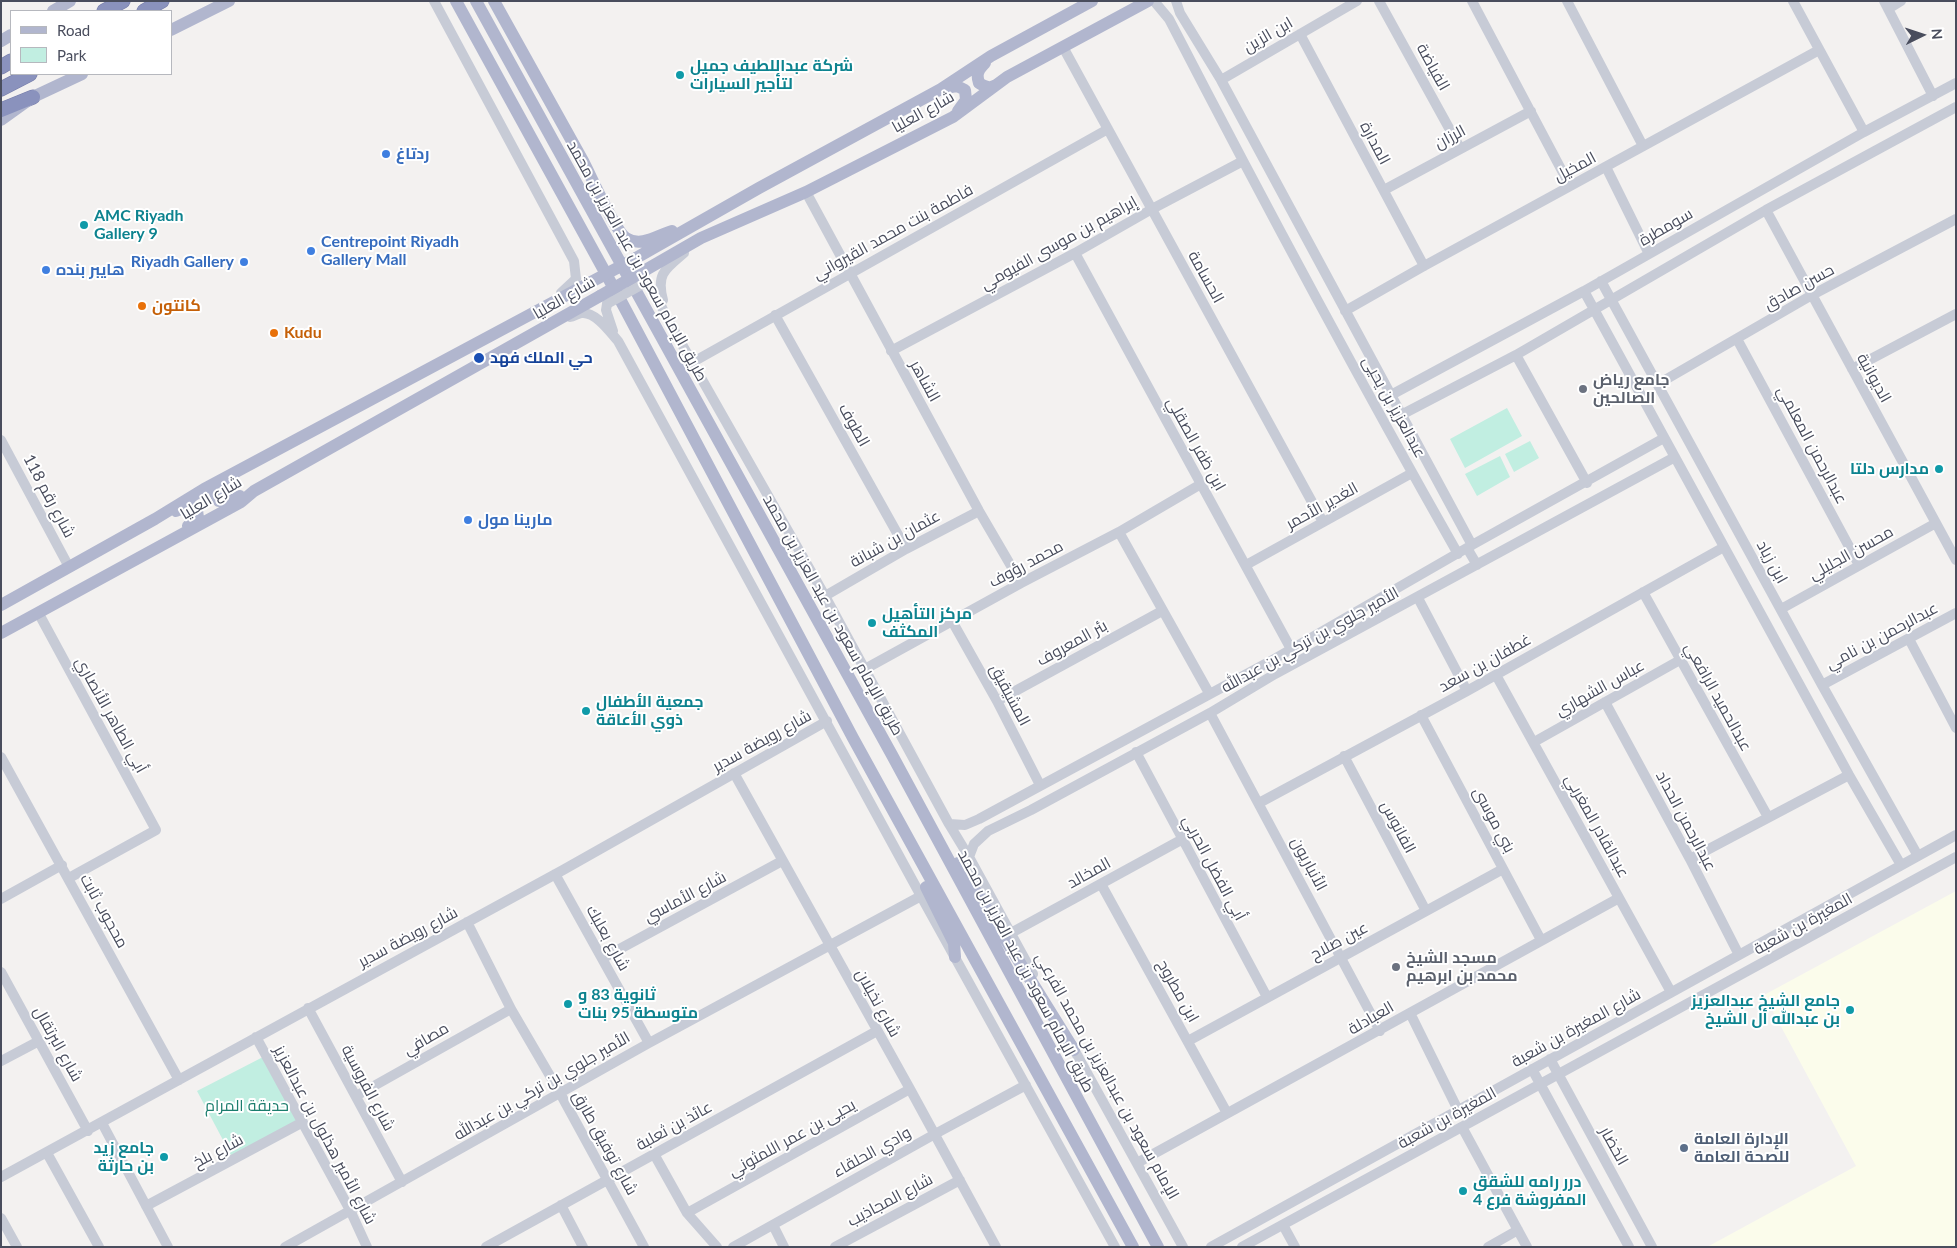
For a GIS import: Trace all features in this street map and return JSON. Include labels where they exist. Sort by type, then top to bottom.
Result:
[{"type":"highway","points":[[106,10],[123,1]]},
{"type":"highway","points":[[1,89],[28,75]]},
{"type":"highway","points":[[1,110],[33,98]]},
{"type":"main road","points":[[172,30],[229,1]]},
{"type":"main road","name":"طريق الإمام سعود بن عبد العزيز بن محمد","points":[[456,1],[622,303],[902,827],[1133,1247]]},
{"type":"main road","name":"طريق الإمام سعود بن عبد العزيز بن محمد","points":[[476,1],[892,755],[1158,1247]]},
{"type":"main road","points":[[494,1],[584,162],[617,228],[624,237],[636,242],[696,224]]},
{"type":"main road","name":"شارع العليا","points":[[1,605],[155,520],[244,468],[636,258],[768,183],[941,89],[991,56],[1092,1]]},
{"type":"main road","name":"شارع العليا","points":[[1,633],[242,502],[254,490],[542,330],[604,300],[642,278],[701,238],[806,192],[953,117],[1007,77],[1148,1]]},
{"type":"main road","points":[[991,56],[978,70],[976,77],[978,84],[992,88],[1007,77]]},
{"type":"main road","points":[[1,120],[33,98],[80,75]]},
{"type":"main road","points":[[941,89],[957,86],[964,90],[966,100],[953,117]]},
{"type":"main road","points":[[244,468],[216,488],[216,496],[220,501],[225,501],[254,490]]},
{"type":"main road","points":[[155,520],[189,506],[198,510],[198,518],[166,542]]},
{"type":"main road","points":[[892,755],[1074,1050]]},
{"type":"main road","points":[[902,827],[906,847],[954,942],[955,957]]},
{"type":"street","points":[[434,1],[574,261],[576,279],[570,286],[536,312]]},
{"type":"street","name":"عبدالعزيز بن يحيى","points":[[1154,1],[1169,19],[1304,275],[1412,473],[1466,549]]},
{"type":"street","name":"عبدالعزيز بن يحيى","points":[[1176,1],[1180,13],[1221,80],[1391,395],[1466,549]]},
{"type":"street","name":"ابن الزين","points":[[1221,80],[1357,1]]},
{"type":"street","name":"الفياضة","points":[[1379,1],[1460,148]]},
{"type":"street","points":[[1472,1],[1570,186]]},
{"type":"street","points":[[1567,1],[1644,146]]},
{"type":"street","points":[[1792,1],[1864,132]]},
{"type":"street","points":[[1902,1],[1886,5],[1933,96]]},
{"type":"street","points":[[1169,19],[1180,13]]},
{"type":"street","name":"المدارة","points":[[1300,34],[1424,266]]},
{"type":"street","name":"الحسامة","points":[[1063,47],[1323,522]]},
{"type":"street","name":"المخيل","points":[[1345,311],[1819,50]]},
{"type":"street","name":"سومطرة","points":[[1391,395],[1584,291],[1864,132],[1956,83]]},
{"type":"street","points":[[1401,415],[1516,355],[1766,210],[1956,107]]},
{"type":"street","name":"الرزان","points":[[1384,190],[1531,111]]},
{"type":"street","name":"فاطمة بنت محمد القيرواني","points":[[693,362],[1108,129]]},
{"type":"street","name":"إبراهيم بن موسى الفيومي","points":[[891,351],[1075,253],[1152,208],[1243,161]]},
{"type":"street","points":[[1606,167],[1649,254]]},
{"type":"street","name":"الشاهر","points":[[806,192],[891,351],[1021,583]]},
{"type":"street","name":"الديوانية","points":[[1766,210],[1956,560]]},
{"type":"street","name":"حسن صادق","points":[[1658,384],[1812,295],[1956,219]]},
{"type":"street","points":[[667,318],[661,293],[660,277],[666,268],[701,238]]},
{"type":"street","name":"ابن ظفر الصقلي","points":[[1075,253],[1291,649]]},
{"type":"street","points":[[1304,275],[1320,266]]},
{"type":"street","points":[[642,278],[654,290],[667,318]]},
{"type":"street","name":"ابن زياد","points":[[1601,280],[1780,609],[1918,856]]},
{"type":"street","points":[[1584,291],[1849,775],[1901,865]]},
{"type":"street","points":[[604,300],[608,319],[618,341],[1115,1247]]},
{"type":"street","points":[[542,330],[581,312],[595,318],[618,341]]},
{"type":"street","points":[[1852,368],[1956,314]]},
{"type":"street","name":"الطوف","points":[[776,315],[906,549]]},
{"type":"street","name":"الإمام سعود بن عبدالعزيز بن محمد الفرعي","points":[[667,318],[865,668],[1183,1247]]},
{"type":"street","name":"عبدالرحمن المعلمي","points":[[1737,339],[1860,564]]},
{"type":"street","points":[[1516,355],[1587,482]]},
{"type":"street","name":"الأمير جلوي بن تركي بن عبدالله","points":[[949,824],[965,825],[979,819],[1208,693],[1269,662],[1664,438]]},
{"type":"street","name":"شارع رقم 118","points":[[1,440],[69,567]]},
{"type":"street","name":"الأمير جلوي بن تركي بن عبدالله","points":[[969,856],[974,844],[988,831],[1031,810],[1210,712],[1275,674],[1675,457]]},
{"type":"street","name":"الغدير الأحمر","points":[[1246,565],[1412,473]]},
{"type":"street","name":"محمد رؤوف","points":[[865,668],[1119,532],[1201,484]]},
{"type":"street","name":"عثمان بن شبانة","points":[[825,596],[906,549],[979,511]]},
{"type":"street","name":"محسن الجليلي","points":[[1780,609],[1936,523]]},
{"type":"street","points":[[1119,532],[1208,693]]},
{"type":"street","name":"غطفان بن سعد","points":[[1258,803],[1468,691],[1724,547]]},
{"type":"street","points":[[1466,549],[1476,565]]},
{"type":"street","name":"عبدالحميد الرافعي","points":[[1643,592],[1768,817]]},
{"type":"street","points":[[1418,598],[1468,691]]},
{"type":"street","name":"بئر المعروف","points":[[997,701],[1162,611]]},
{"type":"street","name":"عبدالرحمن بن نامي","points":[[1822,685],[1956,613]]},
{"type":"street","name":"أبي الطاهر الأنصاري","points":[[38,614],[156,830],[69,878]]},
{"type":"street","name":"المشيقيق","points":[[952,621],[997,701],[1040,785]]},
{"type":"street","points":[[1909,639],[1955,723]]},
{"type":"street","name":"عباس الشهاري","points":[[1534,742],[1680,660]]},
{"type":"street","points":[[1269,662],[1275,674]]},
{"type":"street","points":[[1257,668],[1263,681]]},
{"type":"street","name":"عبدالقادر المغربي","points":[[1496,675],[1671,992]]},
{"type":"street","name":"عبدالرحمن الحداد","points":[[1605,702],[1739,954]]},
{"type":"street","name":"الأنباريون","points":[[1210,712],[1380,1031]]},
{"type":"street","name":"بني موسى","points":[[1421,715],[1541,940]]},
{"type":"street","name":"شارع رويضة سدير","points":[[1,1177],[555,874],[827,722]]},
{"type":"street","name":"أبي الفضل الحربي","points":[[1136,752],[1181,840],[1267,997]]},
{"type":"street","name":"الفانوس","points":[[1344,756],[1426,911]]},
{"type":"street","name":"محجوب ثابت","points":[[1,757],[179,1080]]},
{"type":"street","name":"شارع نخيلان","points":[[734,774],[996,1247]]},
{"type":"street","points":[[1690,859],[1849,775]]},
{"type":"street","points":[[1877,824],[1894,815]]},
{"type":"street","points":[[979,819],[975,824],[977,832],[979,834],[988,831]]},
{"type":"street","name":"شارع المغيرة بن شعبة","points":[[1211,1247],[1956,835]]},
{"type":"street","name":"المخالد","points":[[1011,933],[1181,840]]},
{"type":"street","name":"المغيرة بن شعبة","points":[[1242,1247],[1956,858]]},
{"type":"street","name":"شارع الأماسي","points":[[603,958],[782,861]]},
{"type":"street","points":[[1,899],[62,865]]},
{"type":"street","name":"عين صلاح","points":[[1188,1041],[1503,869]]},
{"type":"street","name":"شارع بعلبك","points":[[555,874],[649,1043]]},
{"type":"street","name":"ابن مطروح","points":[[1102,884],[1227,1113]]},
{"type":"street","name":"الأمير جلوي بن تركي بن عبدالله","points":[[285,1247],[649,1043],[921,896]]},
{"type":"street","name":"العبادلة","points":[[1137,1163],[1619,898]]},
{"type":"street","name":"شارع توفيق طارق","points":[[467,922],[511,1009],[608,1179],[644,1247]]},
{"type":"street","name":"شارع البرتقال","points":[[1,972],[88,1131]]},
{"type":"street","name":"شارع الفروسية","points":[[308,1008],[402,1182]]},
{"type":"street","name":"مصافي","points":[[356,1096],[511,1009]]},
{"type":"street","points":[[1410,1013],[1458,1110]]},
{"type":"street","name":"عائذ بن ثعلبة","points":[[486,1247],[877,1031]]},
{"type":"street","name":"شارع الأمير هذلول بن عبدالعزيز","points":[[256,1037],[350,1210],[367,1247]]},
{"type":"street","points":[[1,1061],[39,1041]]},
{"type":"street","name":"الخضار","points":[[1550,1059],[1652,1247]]},
{"type":"street","points":[[1532,1069],[1629,1247]]},
{"type":"street","name":"وادي الحلقاء","points":[[733,1247],[1026,1085]]},
{"type":"street","name":"يحيى بن عمر اللمثوني","points":[[687,1213],[910,1089]]},
{"type":"street","name":"شارع بلخ","points":[[146,1206],[303,1122]]},
{"type":"street","points":[[102,1123],[168,1247]]},
{"type":"street","points":[[1462,1127],[1527,1247]]},
{"type":"street","points":[[47,1153],[99,1247]]},
{"type":"street","points":[[654,1154],[687,1213],[717,1247]]},
{"type":"street","name":"شارع المجاذيب","points":[[835,1247],[960,1180]]},
{"type":"street","points":[[561,1205],[584,1247]]},
{"type":"street","points":[[1,1218],[17,1247]]},
{"type":"street","points":[[773,1225],[784,1247]]},
{"type":"street","points":[[1283,1225],[1295,1247]]},
{"type":"street","points":[[1488,1247],[1518,1230]]},
{"type":"shaded area","points":[[1956,891],[1956,1247],[1707,1247],[1856,1166],[1764,995]]},
{"type":"green space","points":[[1507,408],[1522,436],[1465,468],[1450,439]]},
{"type":"green space","points":[[1530,441],[1539,458],[1514,472],[1505,454]]},
{"type":"green space","points":[[1500,456],[1510,477],[1477,496],[1465,474]]},
{"type":"green space","name":"حديقة المرام","points":[[263,1057],[298,1120],[232,1157],[197,1091]]},
{"type":"place","name":"شركة عبداللطيف جميل لتأجير السيارات","points":[[680,75]]},
{"type":"place","name":"ردتاغ","points":[[386,154]]},
{"type":"place","name":"AMC Riyadh Gallery 9","points":[[84,225]]},
{"type":"place","name":"Centrepoint Riyadh Gallery Mall","points":[[311,251]]},
{"type":"place","name":"Riyadh Gallery","points":[[244,262]]},
{"type":"place","name":"هايبر بنده","points":[[46,270]]},
{"type":"place","name":"كانتون","points":[[142,306]]},
{"type":"place","name":"Kudu","points":[[274,333]]},
{"type":"place","name":"حي الملك فهد","points":[[479,358]]},
{"type":"place","name":"جامع رياض الصالحين","points":[[1583,389]]},
{"type":"place","name":"مدارس دلتا","points":[[1939,469]]},
{"type":"place","name":"مارينا مول","points":[[468,520]]},
{"type":"place","name":"مركز التأهيل المكثف","points":[[872,623]]},
{"type":"place","name":"جمعية الأطفال ذوي الأعاقة","points":[[586,711]]},
{"type":"place","name":"مسجد الشيخ محمد بن ابرهيم","points":[[1396,967]]},
{"type":"place","name":"ثانوية 83 و متوسطة 95 بنات","points":[[568,1004]]},
{"type":"place","name":"جامع الشيخ عبدالعزيز بن عبدالله أل الشيخ","points":[[1850,1010]]},
{"type":"place","name":"الإدارة العامة للصحة العامة","points":[[1684,1148]]},
{"type":"place","name":"جامع زيد بن حارثة","points":[[164,1157]]},
{"type":"place","name":"درر رامه للشقق المفروشة فرع 4","points":[[1463,1191]]}]
